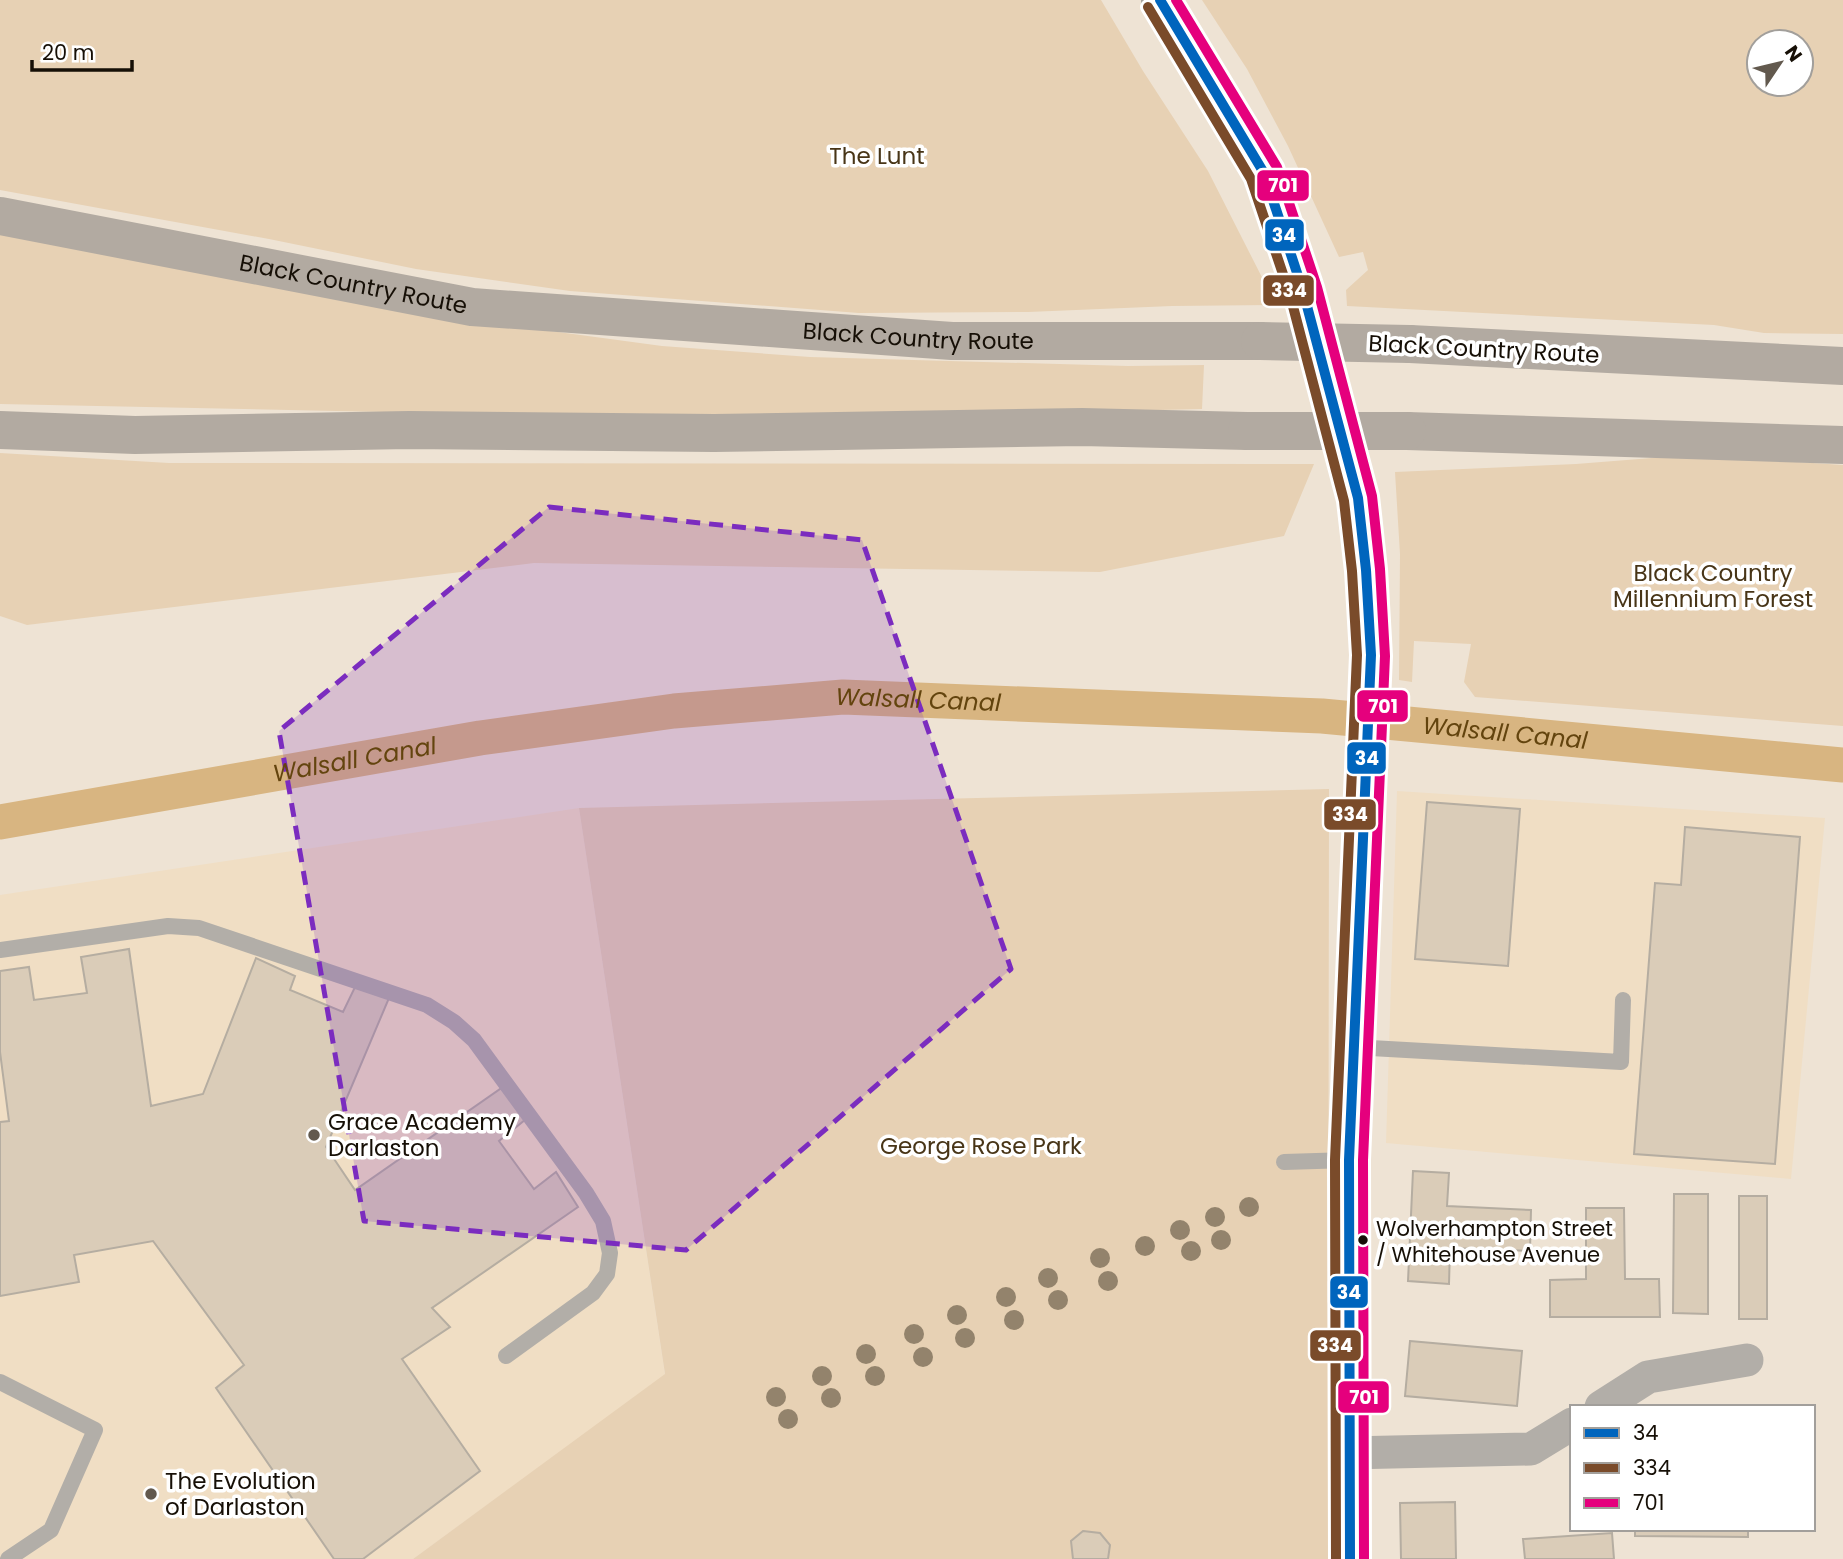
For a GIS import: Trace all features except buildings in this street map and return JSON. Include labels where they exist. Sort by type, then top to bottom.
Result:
[{"type":"highway","name":"Black Country Route","points":[[0,216],[472,307],[952,341],[1410,344],[1843,366]]},
{"type":"highway","points":[[0,430],[135,435],[409,430],[714,433],[1082,427],[1407,431],[1843,445]]},
{"type":"street","points":[[1160,0],[1264,173],[1298,275],[1358,498],[1371,655],[1349,1160],[1350,1559]]},
{"type":"street","points":[[1604,1405],[1648,1377],[1747,1360]]},
{"type":"street","points":[[1348,1453],[1531,1449],[1570,1425]]},
{"type":"lane","points":[[0,950],[168,926],[199,928],[427,1005],[454,1022],[474,1040],[586,1193],[603,1221],[610,1253],[607,1274],[593,1293],[506,1356]]},
{"type":"lane","points":[[1353,1047],[1621,1062],[1623,1000]]},
{"type":"lane","points":[[1284,1162],[1349,1160]]},
{"type":"lane","points":[[0,1382],[94,1430],[51,1530],[8,1559]]},
{"type":"highlighted area","points":[[549,507],[862,540],[1011,969],[686,1250],[364,1221],[279,731]]},
{"type":"shaded area","points":[[1397,791],[1825,818],[1791,1179],[1386,1143]]},
{"type":"shaded area","name":"Grace Academy Darlaston","points":[[579,808],[665,1375],[413,1559],[0,1559],[0,895]]},
{"type":"green space","name":"The Lunt","points":[[0,0],[1101,0],[1208,171],[1276,305],[1028,312],[859,313],[570,291],[416,269],[0,190]]},
{"type":"green space","points":[[1202,0],[1843,0],[1843,334],[1764,333],[1714,325],[1347,306],[1346,290],[1368,270],[1363,252],[1339,257],[1288,146],[1247,69]]},
{"type":"green space","points":[[0,231],[492,323],[662,346],[810,357],[1128,366],[1204,365],[1202,409],[848,417],[431,413],[0,404]]},
{"type":"green space","points":[[0,453],[169,463],[1314,464],[1284,536],[1100,572],[534,563],[27,625],[0,616]]},
{"type":"green space","name":"Black Country Millennium Forest","points":[[1690,455],[1843,465],[1843,726],[1475,697],[1464,682],[1471,644],[1414,641],[1412,682],[1399,680],[1400,554],[1395,472],[1576,464]]},
{"type":"green space","name":"George Rose Park","points":[[1329,789],[1328,1559],[413,1559],[665,1374],[579,808]]},
{"type":"waterway","name":"Walsall Canal","points":[[0,822],[480,738],[674,711],[843,697],[1322,716],[1843,765]]},
{"type":"transit line","name":"34","points":[[1160,0],[1264,173],[1303,291],[1358,498],[1371,655],[1349,1160],[1350,1559]]},
{"type":"transit line","name":"701","points":[[1176,0],[1277,167],[1317,287],[1372,496],[1385,656],[1363,1160],[1364,1559]]},
{"type":"transit line","name":"334","points":[[1148,7],[1251,179],[1290,295],[1344,501],[1357,655],[1335,1160],[1336,1559]]},
{"type":"place","name":"Grace Academy Darlaston","points":[[314,1135]]},
{"type":"place","name":"Wolverhampton Street / Whitehouse Avenue","points":[[1363,1240]]},
{"type":"place","name":"The Evolution of Darlaston","points":[[151,1494]]}]
